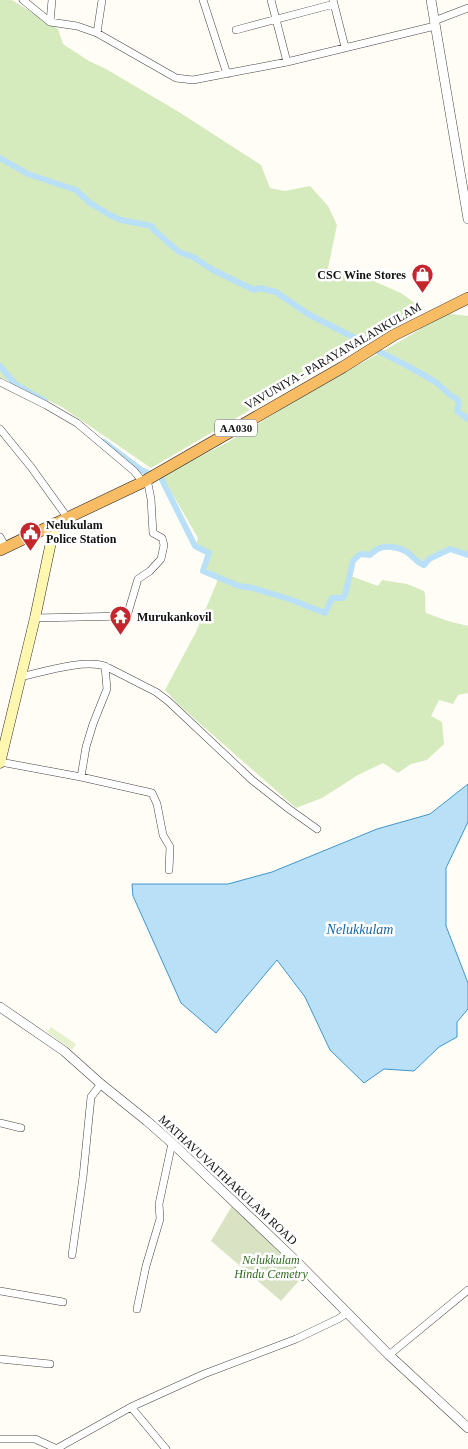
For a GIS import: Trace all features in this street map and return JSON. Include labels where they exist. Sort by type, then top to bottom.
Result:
[{"type":"highway","name":"VAVUNIYA - PARAYANALANKULAM","points":[[3,549],[145,480],[343,366],[394,334],[468,298]]},
{"type":"main road","points":[[0,763],[55,523]]},
{"type":"street","points":[[24,0],[50,22],[77,26],[97,33],[176,78],[193,80],[287,62],[435,24],[468,8]]},
{"type":"street","points":[[50,22],[52,0]]},
{"type":"street","points":[[97,33],[102,0]]},
{"type":"street","points":[[203,0],[227,74]]},
{"type":"street","points":[[271,0],[287,62]]},
{"type":"street","points":[[430,0],[468,218]]},
{"type":"street","points":[[236,30],[333,2],[345,47]]},
{"type":"street","points":[[0,382],[77,423],[145,480],[151,498],[153,532],[162,538],[164,544],[161,559],[150,571],[138,579],[127,616],[34,618]]},
{"type":"street","points":[[0,429],[31,467],[67,517]]},
{"type":"street","points":[[0,536],[3,549]]},
{"type":"street","points":[[20,677],[96,663],[156,692],[252,780],[317,829]]},
{"type":"street","points":[[81,776],[90,732],[107,690],[105,666]]},
{"type":"street","points":[[0,763],[81,776],[152,793],[157,804],[163,835],[170,847],[169,870]]},
{"type":"street","name":"MATHAVUVAITHAKULAM ROAD","points":[[0,1007],[64,1051],[172,1143],[295,1260],[389,1355],[468,1428]]},
{"type":"street","points":[[72,1255],[92,1097],[101,1084]]},
{"type":"street","points":[[0,1123],[21,1128]]},
{"type":"street","points":[[137,1309],[146,1266],[160,1219],[159,1204],[172,1143]]},
{"type":"street","points":[[389,1355],[468,1290]]},
{"type":"street","points":[[0,1291],[63,1302]]},
{"type":"street","points":[[0,1440],[36,1439],[56,1449],[130,1407],[204,1374],[296,1339],[338,1319],[347,1312]]},
{"type":"street","points":[[0,1359],[50,1364]]},
{"type":"street","points":[[130,1407],[166,1449]]},
{"type":"green space","points":[[0,0],[12,0],[58,29],[63,44],[89,61],[179,112],[261,165],[270,188],[285,191],[310,186],[328,206],[337,225],[328,268],[355,273],[401,293],[423,309],[151,468],[62,407],[0,377]]},
{"type":"green space","points":[[444,313],[468,316],[468,553],[449,547],[431,555],[424,562],[402,548],[383,545],[352,560],[348,575],[378,586],[382,580],[407,584],[424,591],[426,613],[468,626],[468,693],[458,695],[453,704],[439,700],[431,716],[442,722],[444,744],[427,760],[411,764],[398,773],[383,763],[358,775],[322,798],[296,808],[180,706],[165,690],[196,632],[217,582],[218,575],[206,569],[210,552],[196,545],[198,538],[162,476],[228,442],[290,404],[411,335]]},
{"type":"green space","points":[[51,1027],[76,1044],[72,1050],[47,1032]]},
{"type":"green space","name":"Nelukkulam Hindu Cemetry","points":[[232,1206],[305,1274],[281,1301],[211,1241]]},
{"type":"water","name":"Nelukkulam","points":[[468,784],[468,822],[446,868],[446,926],[468,983],[468,1009],[457,1022],[457,1037],[439,1047],[414,1071],[384,1069],[364,1083],[330,1050],[305,997],[277,960],[216,1033],[181,1003],[133,896],[132,884],[228,884],[272,872],[377,829],[430,814]]},
{"type":"waterway","points":[[0,158],[28,174],[76,190],[90,203],[121,220],[152,226],[179,252],[193,257],[213,270],[254,290],[259,288],[276,292],[308,314],[363,342]]},
{"type":"waterway","points":[[378,351],[438,384],[457,399],[459,403],[457,411],[468,419]]},
{"type":"waterway","points":[[0,366],[15,384],[45,401]]},
{"type":"waterway","points":[[104,442],[141,470],[161,478],[195,546],[209,553],[203,571],[239,586],[253,588],[289,599],[325,613],[332,598],[342,598],[345,595],[353,561],[360,554],[370,555],[380,548],[395,548],[405,551],[424,565],[429,559],[450,549],[468,555]]},
{"type":"place","name":"CSC Wine Stores","points":[[422,294]]},
{"type":"place","name":"Nelukulam Police Station","points":[[30,551]]},
{"type":"place","name":"Murukankovil","points":[[121,636]]}]
